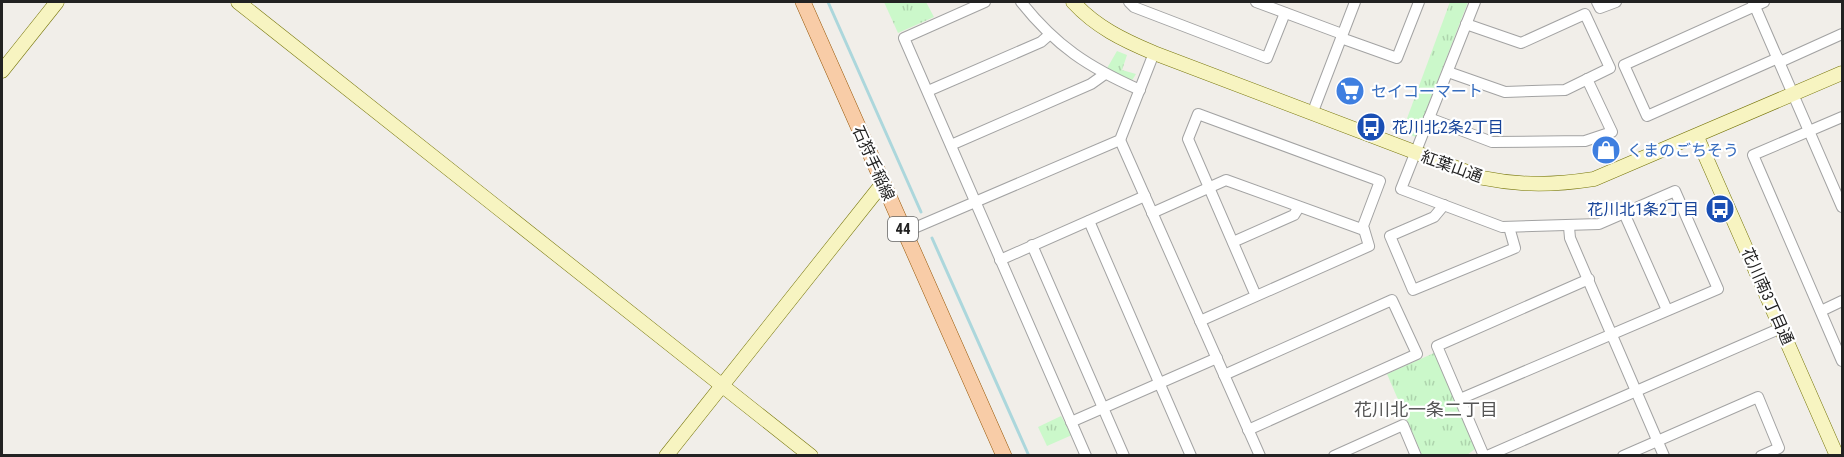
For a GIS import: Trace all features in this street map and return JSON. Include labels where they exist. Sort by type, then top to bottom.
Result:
[{"type":"main road","name":"石狩手稲線","points":[[803,2],[1004,456]]},
{"type":"street","points":[[2,71],[57,2]]},
{"type":"street","points":[[238,2],[811,456]]},
{"type":"street","points":[[985,2],[904,38],[1086,456]]},
{"type":"street","points":[[1021,2],[1049,35],[1078,59],[1140,90]]},
{"type":"street","name":"紅葉山通","points":[[1073,2],[1117,38],[1483,178],[1510,184],[1558,185],[1594,179],[1842,73]]},
{"type":"street","points":[[1129,2],[1134,7],[1267,58],[1286,13]]},
{"type":"street","points":[[1256,2],[1397,58],[1419,2]]},
{"type":"street","points":[[1312,114],[1355,2]]},
{"type":"street","points":[[1460,399],[1718,289],[1675,190],[1599,225],[1502,227],[1401,189],[1475,2]]},
{"type":"street","points":[[1597,2],[1600,8],[1616,2]]},
{"type":"street","points":[[1842,34],[1779,60],[1647,116],[1624,65],[1757,3],[1779,60],[1794,94],[1837,180],[1842,207]]},
{"type":"street","points":[[1448,72],[1505,92],[1565,90],[1610,68],[1585,14],[1521,43],[1466,24]]},
{"type":"street","points":[[928,92],[1041,42],[1049,35]]},
{"type":"street","points":[[905,232],[1120,140],[1154,53]]},
{"type":"street","points":[[951,145],[1091,84],[1105,74]]},
{"type":"street","points":[[1430,118],[1492,142],[1585,141],[1612,132],[1587,79]]},
{"type":"street","points":[[1200,321],[1369,246],[1363,226],[1380,181],[1198,114],[1188,139],[1256,296]]},
{"type":"street","points":[[1842,117],[1753,155],[1842,361]]},
{"type":"street","name":"花川南3丁目通","points":[[1697,136],[1838,456]]},
{"type":"street","points":[[1120,140],[1260,456]]},
{"type":"street","points":[[1152,213],[1226,180],[1364,230]]},
{"type":"street","points":[[666,456],[883,183]]},
{"type":"street","points":[[1000,260],[1145,196]]},
{"type":"street","points":[[1444,205],[1434,217],[1390,236],[1413,290],[1515,248],[1509,227]]},
{"type":"street","points":[[1233,242],[1294,214],[1299,207]]},
{"type":"street","points":[[1624,213],[1666,310]]},
{"type":"street","points":[[1089,221],[1191,456]]},
{"type":"street","points":[[1569,227],[1570,238],[1665,456]]},
{"type":"street","points":[[1032,245],[1124,456]]},
{"type":"street","points":[[1589,279],[1437,346],[1486,456],[1781,328]]},
{"type":"street","points":[[1224,375],[1392,300],[1417,354],[1248,430]]},
{"type":"street","points":[[1821,311],[1842,301]]},
{"type":"street","points":[[1071,422],[1216,358]]},
{"type":"street","points":[[1623,456],[1758,397],[1779,448],[1761,456]]},
{"type":"street","points":[[1334,456],[1403,425],[1416,456]]},
{"type":"green space","points":[[884,2],[926,2],[934,17],[898,33]]},
{"type":"green space","points":[[1450,2],[1468,2],[1416,137],[1402,132]]},
{"type":"green space","points":[[1117,51],[1127,55],[1122,70],[1136,74],[1131,82],[1106,70]]},
{"type":"green space","points":[[1434,353],[1475,449],[1467,455],[1422,455],[1387,374]]},
{"type":"green space","points":[[1061,416],[1072,435],[1047,446],[1038,427]]},
{"type":"waterway","points":[[828,2],[921,212]]},
{"type":"waterway","points":[[932,238],[1029,456]]},
{"type":"place","name":"セイコーマート","points":[[1350,91]]},
{"type":"place","name":"花川北2条2丁目","points":[[1371,127]]},
{"type":"place","name":"くまのごちそう","points":[[1606,150]]},
{"type":"place","name":"花川北1条2丁目","points":[[1720,209]]},
{"type":"district","name":"花川北一条二丁目","points":[[1426,410]]}]
